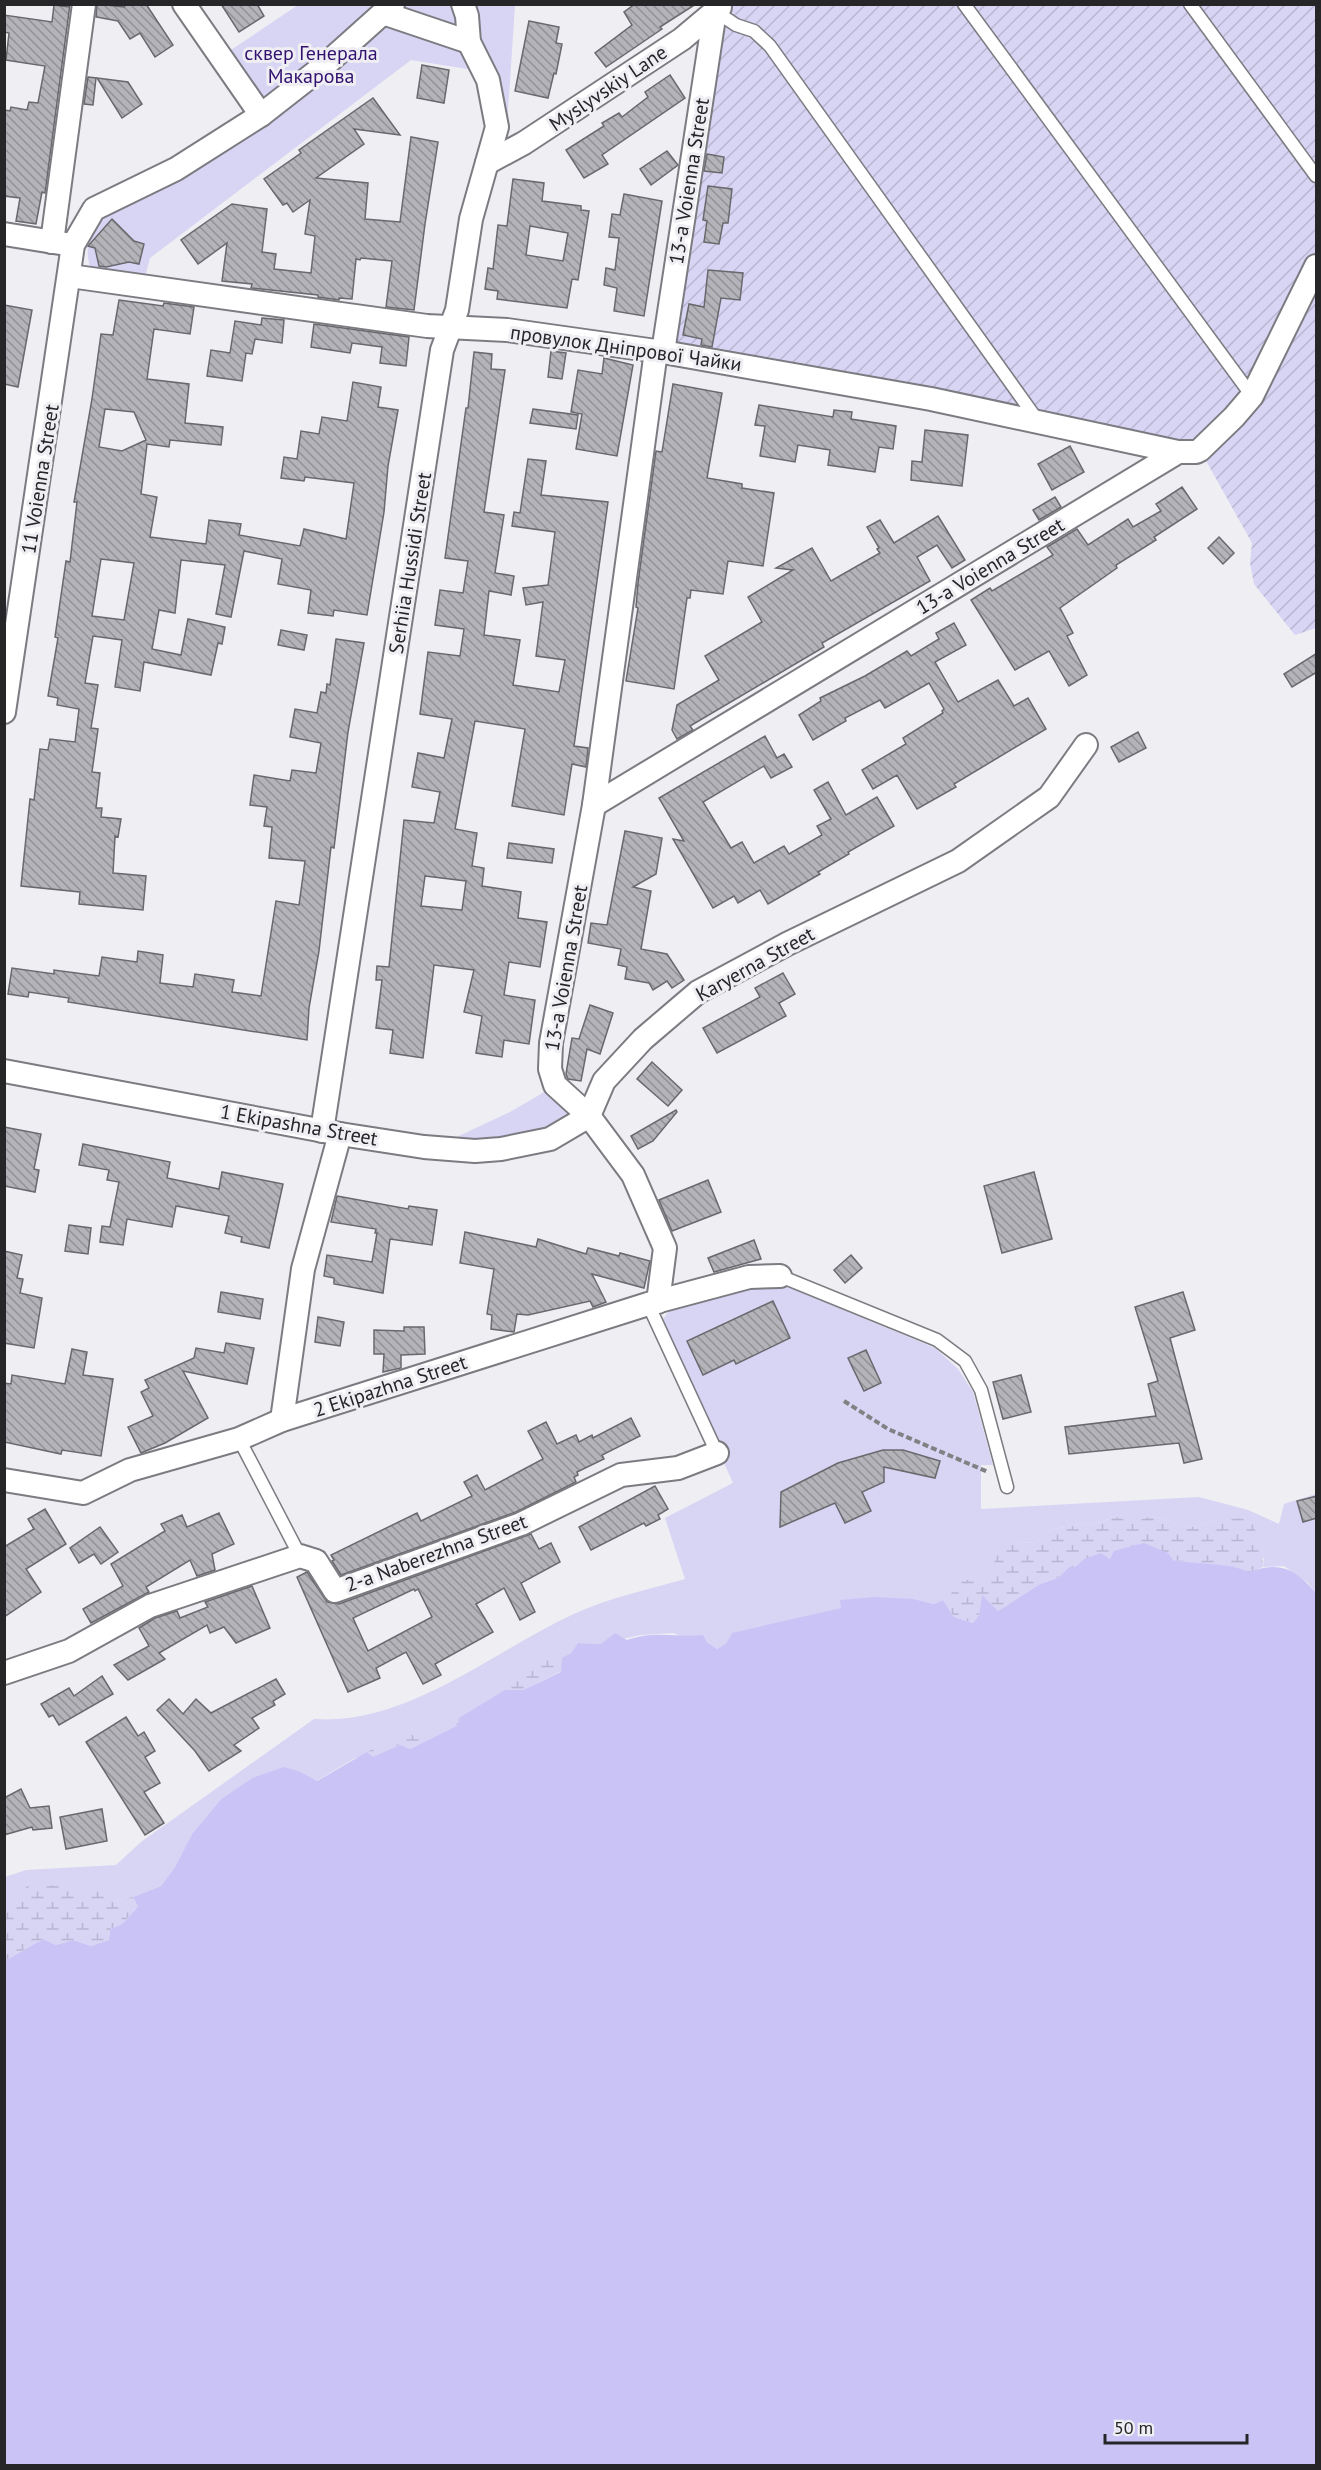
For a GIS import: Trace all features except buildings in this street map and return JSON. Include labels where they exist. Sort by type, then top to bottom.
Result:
[{"type":"street","name":"11 Voienna Street","points":[[4,712],[70,276],[63,243],[84,4]]},
{"type":"street","points":[[184,4],[261,115]]},
{"type":"street","name":"Serhiia Hussidi Street","points":[[282,1420],[303,1269],[331,1132],[442,350],[457,310],[471,219],[497,127],[488,80],[469,42],[467,16],[463,4]]},
{"type":"street","name":"13-a Voienna Street","points":[[589,1116],[555,1084],[550,1068],[551,1043],[594,805],[659,351],[719,8]]},
{"type":"street","name":"Myslyvskiy Lane","points":[[487,164],[524,143],[672,45],[719,8]]},
{"type":"street","points":[[4,234],[63,243],[94,209],[176,169],[261,115],[325,65],[388,9],[469,42]]},
{"type":"street","name":"13-a Voienna Street","points":[[594,805],[1178,452],[1200,450],[1252,396],[1317,266]]},
{"type":"street","name":"провулок Дніпрової Чайки","points":[[70,276],[427,326],[507,330],[659,351],[909,395],[1178,452]]},
{"type":"street","name":"Karyerna Street","points":[[589,1116],[604,1081],[642,1039],[698,992],[787,944],[958,861],[1049,797],[1086,745]]},
{"type":"street","name":"1 Ekipashna Street","points":[[4,1071],[331,1132],[475,1151],[501,1149],[550,1139],[589,1116]]},
{"type":"street","points":[[589,1116],[633,1175],[665,1248],[653,1303]]},
{"type":"street","name":"2 Ekipazhna Street","points":[[4,1480],[83,1493],[130,1470],[239,1439],[282,1420],[653,1303],[749,1277],[780,1276]]},
{"type":"street","name":"2-a Naberezhna Street","points":[[300,1556],[316,1561],[335,1591],[521,1524],[621,1475],[678,1468],[717,1453]]},
{"type":"street","points":[[4,1673],[69,1651],[150,1606],[300,1556]]},
{"type":"lane","points":[[964,4],[1252,396]]},
{"type":"lane","points":[[1190,4],[1317,176]]},
{"type":"lane","points":[[719,8],[736,25],[754,31],[770,46],[1038,421]]},
{"type":"lane","points":[[780,1276],[938,1340],[965,1362],[981,1390],[1007,1487]]},
{"type":"lane","points":[[653,1303],[717,1453]]},
{"type":"lane","points":[[239,1439],[300,1556]]},
{"type":"path","points":[[844,1401],[888,1429],[993,1475]]},
{"type":"green space","name":"сквер Генерала Макарова","points":[[298,5],[515,5],[507,126],[490,122],[482,116],[484,93],[474,70],[411,60],[150,258],[144,280],[92,273],[88,256],[89,241],[91,233],[105,212],[269,119],[225,54]]},
{"type":"green space","points":[[731,5],[1316,5],[1316,628],[1295,635],[1254,584],[1250,563],[1252,543],[1200,450],[674,346],[716,32]]},
{"type":"green space","points":[[546,1091],[569,1110],[568,1119],[523,1139],[448,1141],[510,1112]]},
{"type":"green space","points":[[767,1284],[791,1288],[935,1348],[958,1369],[973,1392],[993,1465],[981,1465],[981,1509],[1199,1497],[1248,1510],[1279,1524],[1284,1504],[1316,1494],[1316,1593],[1308,1583],[1284,1566],[1263,1567],[1264,1559],[1220,1519],[1188,1528],[1153,1516],[1131,1523],[1114,1516],[1102,1522],[1052,1529],[1037,1542],[1013,1543],[995,1572],[982,1583],[934,1604],[914,1599],[841,1600],[841,1608],[798,1619],[717,1649],[703,1636],[684,1637],[673,1633],[640,1635],[601,1644],[578,1643],[571,1653],[458,1725],[373,1757],[355,1758],[316,1781],[301,1772],[252,1778],[221,1799],[192,1834],[175,1867],[161,1886],[115,1901],[30,1882],[5,1916],[5,1877],[26,1870],[116,1865],[141,1842],[314,1719],[349,1718],[383,1711],[449,1682],[576,1613],[616,1598],[685,1579],[665,1518],[733,1483],[666,1333],[663,1319],[672,1307]]},
{"type":"green space","points":[[1114,1516],[1131,1522],[1153,1516],[1188,1528],[1220,1519],[1249,1518],[1262,1543],[1263,1567],[1248,1573],[1173,1560],[1084,1559],[1075,1567],[1069,1567],[1058,1578],[1040,1584],[998,1611],[982,1596],[979,1615],[973,1623],[954,1617],[943,1600],[955,1590],[962,1579],[982,1582],[995,1572],[994,1551],[1013,1543],[1037,1542],[1052,1529],[1102,1522]]},
{"type":"green space","points":[[550,1656],[562,1658],[562,1671],[523,1690],[505,1690],[515,1677]]},
{"type":"green space","points":[[459,1718],[458,1725],[410,1749],[399,1745],[373,1757],[367,1752],[408,1733],[419,1738]]},
{"type":"green space","points":[[30,1882],[105,1893],[115,1901],[133,1897],[138,1907],[122,1924],[110,1929],[109,1940],[91,1946],[73,1940],[56,1945],[43,1939],[5,1961],[4,1916]]},
{"type":"shaded area","points":[[1144,1543],[1168,1553],[1173,1560],[1182,1562],[1222,1565],[1248,1572],[1269,1567],[1286,1569],[1294,1572],[1316,1593],[1316,2465],[5,2465],[5,1961],[43,1939],[56,1945],[73,1940],[91,1946],[109,1940],[110,1929],[122,1924],[138,1907],[133,1897],[161,1886],[175,1867],[192,1834],[221,1799],[252,1778],[284,1767],[301,1772],[317,1781],[367,1752],[373,1757],[400,1745],[410,1749],[458,1725],[459,1718],[505,1690],[523,1690],[561,1672],[562,1658],[571,1653],[578,1643],[601,1644],[615,1633],[627,1640],[647,1635],[703,1635],[707,1642],[717,1649],[726,1644],[732,1633],[841,1608],[840,1600],[874,1597],[914,1599],[934,1604],[943,1600],[954,1617],[973,1623],[979,1615],[982,1595],[998,1611],[1040,1584],[1058,1578],[1069,1567],[1075,1567],[1084,1559],[1101,1553],[1110,1559],[1114,1551]]}]
